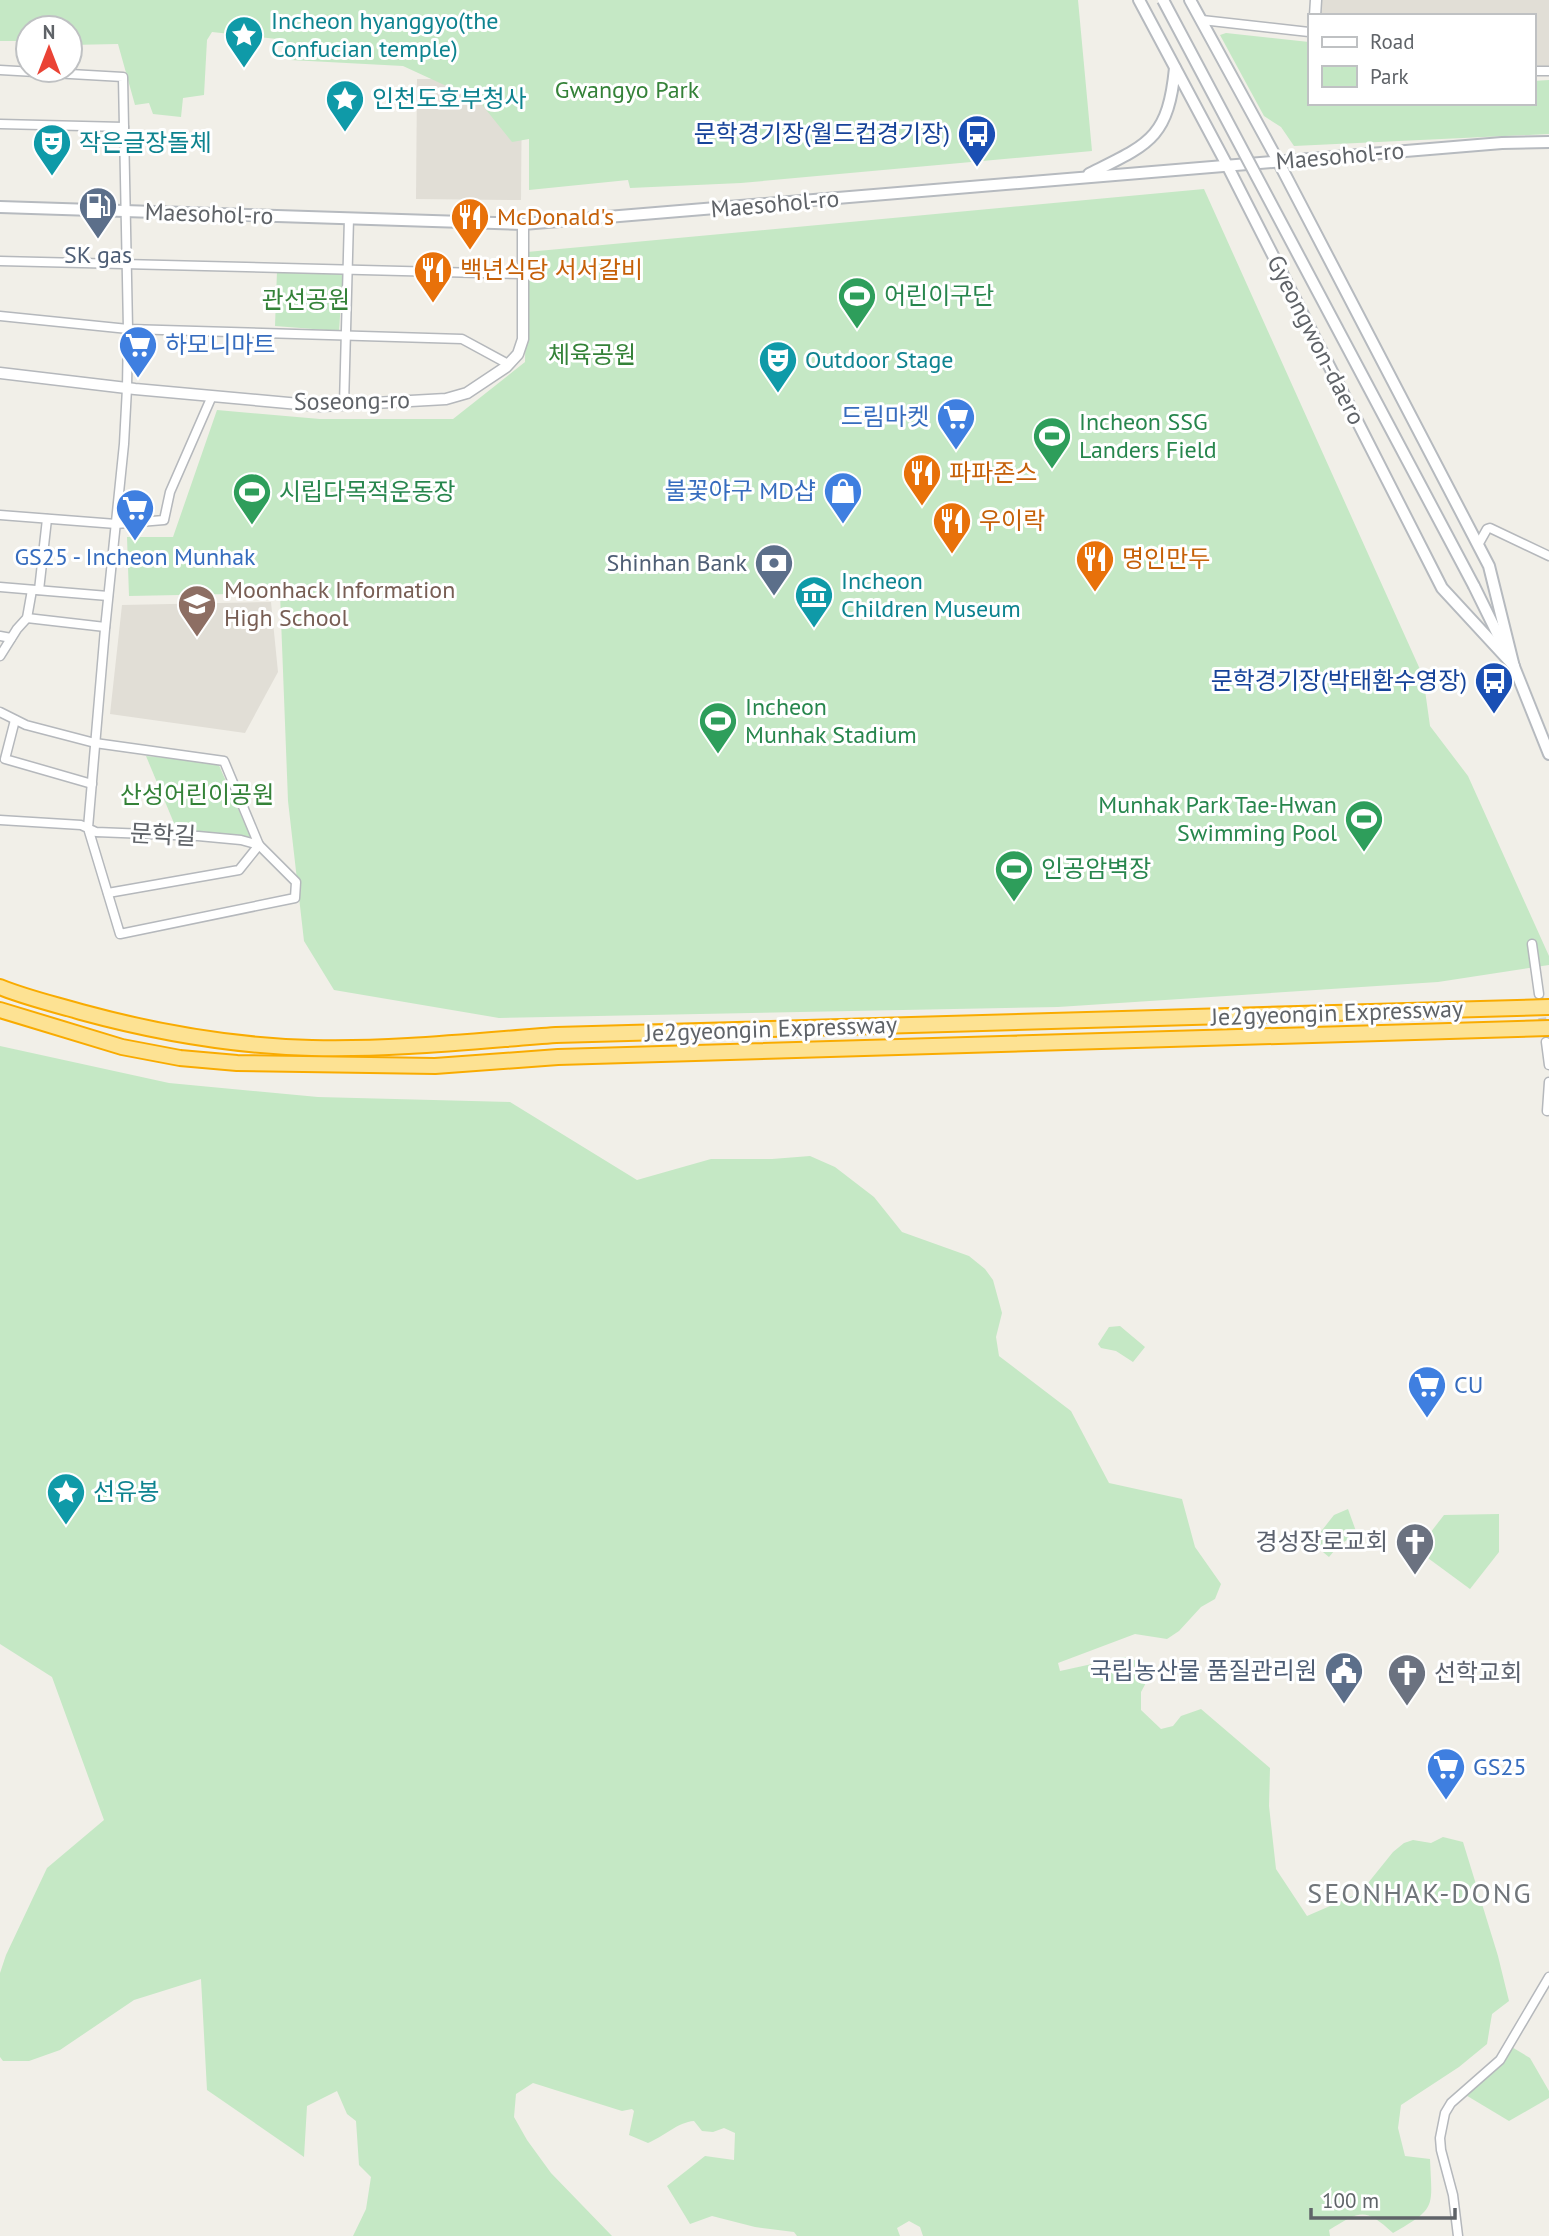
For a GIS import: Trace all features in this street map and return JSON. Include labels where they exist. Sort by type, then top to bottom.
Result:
[{"type":"highway","name":"Je2gyeongin Expressway","points":[[0,987],[21,996],[179,1036],[238,1044],[313,1048],[398,1047],[556,1035],[1549,1007]]},
{"type":"highway","name":"Je2gyeongin Expressway","points":[[0,1010],[122,1047],[180,1058],[237,1063],[357,1066],[435,1066],[572,1056],[1547,1035]]},
{"type":"main road","name":"Gyeongwon-daero","points":[[1139,0],[1227,165],[1442,588],[1514,666]]},
{"type":"main road","name":"Gyeongwon-daero","points":[[1163,0],[1475,586],[1514,666],[1549,754]]},
{"type":"main road","name":"Gyeongwon-daero","points":[[1190,0],[1278,161],[1489,566],[1514,666]]},
{"type":"main road","points":[[1083,177],[1136,150],[1153,136],[1165,119],[1172,99],[1175,68]]},
{"type":"main road","name":"Maesohol-ro","points":[[0,207],[523,224],[1502,142],[1549,142]]},
{"type":"street","points":[[1202,20],[1308,32]]},
{"type":"street","points":[[0,70],[123,77],[127,388],[116,524],[105,626],[95,743],[92,784],[88,828],[120,934],[295,898],[296,882],[259,845],[224,761],[95,743],[15,720],[0,712]]},
{"type":"street","points":[[0,124],[124,127]]},
{"type":"street","points":[[344,405],[349,218]]},
{"type":"street","name":"Soseong-ro","points":[[0,373],[321,406],[446,399],[467,393],[518,354],[523,339],[523,224]]},
{"type":"street","points":[[0,261],[523,274]]},
{"type":"street","points":[[0,316],[128,330],[462,339],[508,364]]},
{"type":"street","points":[[0,515],[116,524],[164,520],[170,492],[212,396]]},
{"type":"street","points":[[0,656],[27,618],[35,590],[47,519]]},
{"type":"street","points":[[1478,545],[1490,528],[1549,556]]},
{"type":"street","points":[[0,587],[108,596]]},
{"type":"street","points":[[27,618],[105,626]]},
{"type":"street","points":[[0,636],[11,638]]},
{"type":"street","points":[[15,720],[5,759],[92,784]]},
{"type":"street","name":"문학길","points":[[0,820],[81,825],[96,832],[241,840],[259,845]]},
{"type":"street","points":[[108,893],[239,870],[259,845]]},
{"type":"street","points":[[1532,944],[1539,994]]},
{"type":"street","points":[[1547,1035],[1549,1065]]},
{"type":"street","points":[[1547,1111],[1549,1082]]},
{"type":"street","points":[[1458,2236],[1453,2195],[1441,2150],[1440,2138],[1445,2113],[1451,2103],[1500,2060],[1549,1977]]},
{"type":"shaded area","points":[[1316,0],[1549,0],[1549,71],[1535,71],[1535,14],[1315,14]]},
{"type":"shaded area","points":[[417,79],[522,79],[521,200],[416,199]]},
{"type":"shaded area","name":"Moonhack Information High School","points":[[271,602],[278,672],[245,733],[110,714],[122,605]]},
{"type":"green space","name":"Gwangyo Park","points":[[0,0],[1078,0],[1092,151],[741,183],[630,188],[628,180],[529,190],[529,139],[512,142],[479,101],[403,66],[290,60],[277,39],[212,32],[207,40],[204,95],[183,98],[181,117],[153,114],[149,103],[135,105],[118,44],[84,45],[84,14],[14,14],[14,41],[0,41]]},
{"type":"green space","points":[[1226,33],[1308,42],[1308,105],[1535,105],[1535,81],[1549,80],[1549,134],[1294,146],[1281,127],[1264,116],[1220,35]]},
{"type":"green space","name":"Incheon Munhak Stadium","points":[[1204,189],[1423,676],[1430,726],[1468,776],[1549,956],[1549,965],[1438,982],[1058,1007],[499,1018],[334,990],[304,941],[288,801],[280,593],[129,596],[127,537],[173,537],[217,410],[320,419],[453,419],[525,362],[527,252]]},
{"type":"green space","name":"관선공원","points":[[277,271],[343,273],[339,331],[275,326]]},
{"type":"green space","name":"산성어린이공원","points":[[146,756],[218,763],[251,838],[176,828]]},
{"type":"green space","points":[[0,1046],[169,1083],[318,1097],[510,1102],[637,1180],[711,1159],[810,1156],[835,1167],[874,1197],[902,1232],[969,1256],[985,1269],[993,1280],[1002,1313],[996,1337],[999,1356],[1071,1411],[1109,1483],[1182,1499],[1195,1547],[1221,1584],[1215,1599],[1201,1607],[1179,1631],[1167,1639],[1135,1634],[1058,1663],[1060,1671],[1124,1657],[1155,1666],[1141,1692],[1141,1710],[1161,1729],[1173,1726],[1181,1716],[1201,1709],[1270,1768],[1269,1806],[1276,1869],[1307,1916],[1360,1893],[1393,1852],[1404,1843],[1413,1840],[1431,1843],[1443,1837],[1463,1842],[1509,2001],[1492,2014],[1487,2044],[1459,2067],[1401,2105],[1398,2128],[1405,2156],[1430,2159],[1431,2197],[1425,2212],[1393,2233],[1375,2219],[1356,2216],[1329,2230],[1330,2236],[923,2236],[920,2227],[909,2221],[897,2228],[900,2236],[797,2236],[794,2232],[755,2227],[712,2216],[690,2224],[667,2186],[705,2156],[734,2160],[735,2133],[724,2128],[713,2132],[702,2131],[694,2121],[682,2124],[648,2143],[629,2135],[634,2111],[632,2109],[622,2111],[533,2083],[516,2094],[514,2117],[551,2173],[612,2236],[353,2236],[366,2209],[371,2177],[359,2165],[356,2121],[347,2114],[337,2091],[307,2106],[304,2157],[207,2090],[201,1979],[134,2000],[60,2050],[29,2061],[3,2061],[0,2057],[0,1973],[6,1955],[47,1868],[104,1820],[52,1677],[0,1644]]},
{"type":"green space","points":[[1120,1326],[1145,1347],[1133,1362],[1116,1351],[1101,1348],[1098,1344],[1109,1327]]},
{"type":"green space","points":[[1348,1509],[1357,1534],[1339,1545],[1329,1557],[1312,1543],[1334,1515]]},
{"type":"green space","points":[[1499,1514],[1499,1552],[1470,1589],[1417,1550],[1444,1515]]},
{"type":"green space","points":[[1510,2046],[1530,2058],[1549,2091],[1549,2098],[1509,2121],[1464,2094]]},
{"type":"tunnel","points":[[1539,994],[1544,1032]]},
{"type":"place","name":"Incheon hyanggyo(the Confucian temple)","points":[[244,69]]},
{"type":"place","name":"인천도호부청사","points":[[345,133]]},
{"type":"place","name":"문학경기장(월드컵경기장)","points":[[977,168]]},
{"type":"place","name":"작은글장돌체","points":[[52,177]]},
{"type":"place","name":"SK gas","points":[[98,240]]},
{"type":"place","name":"McDonald's","points":[[470,251]]},
{"type":"place","name":"백년식당 서서갈비","points":[[433,304]]},
{"type":"place","name":"어린이구단","points":[[857,330]]},
{"type":"place","name":"하모니마트","points":[[138,379]]},
{"type":"place","name":"Outdoor Stage","points":[[778,394]]},
{"type":"place","name":"드림마켓","points":[[956,451]]},
{"type":"place","name":"Incheon SSG Landers Field","points":[[1052,470]]},
{"type":"place","name":"파파존스","points":[[922,507]]},
{"type":"place","name":"불꽃야구 MD샵","points":[[843,525]]},
{"type":"place","name":"시립다목적운동장","points":[[252,526]]},
{"type":"place","name":"GS25 - Incheon Munhak","points":[[135,542]]},
{"type":"place","name":"우이락","points":[[952,555]]},
{"type":"place","name":"명인만두","points":[[1095,593]]},
{"type":"place","name":"Shinhan Bank","points":[[774,597]]},
{"type":"place","name":"Incheon Children Museum","points":[[814,629]]},
{"type":"place","name":"Moonhack Information High School","points":[[197,638]]},
{"type":"place","name":"문학경기장(박태환수영장)","points":[[1494,715]]},
{"type":"place","name":"Incheon Munhak Stadium","points":[[718,755]]},
{"type":"place","name":"Munhak Park Tae-Hwan Swimming Pool","points":[[1364,853]]},
{"type":"place","name":"인공암벽장","points":[[1014,903]]},
{"type":"place","name":"CU","points":[[1427,1419]]},
{"type":"place","name":"선유봉","points":[[66,1526]]},
{"type":"place","name":"경성장로교회","points":[[1415,1576]]},
{"type":"place","name":"국립농산물 품질관리원","points":[[1344,1705]]},
{"type":"place","name":"선학교회","points":[[1407,1707]]},
{"type":"place","name":"GS25","points":[[1446,1801]]},
{"type":"district","name":"SEONHAK-DONG","points":[[1420,1893]]},
{"type":"park label","name":"체육공원","points":[[592,355]]}]
